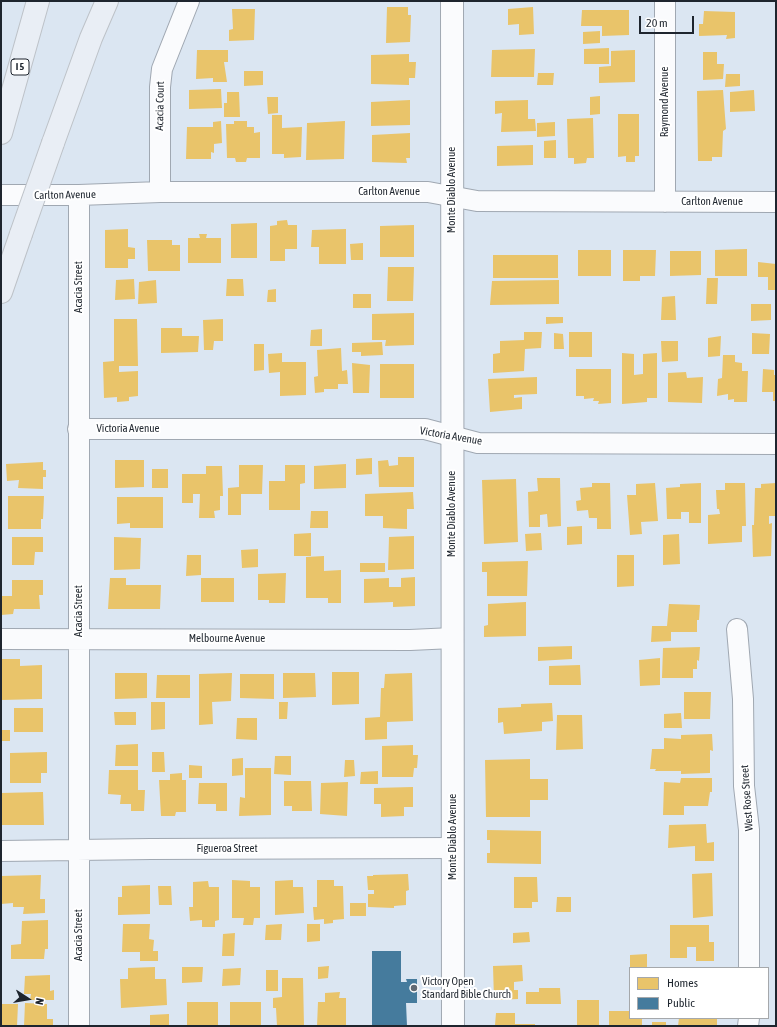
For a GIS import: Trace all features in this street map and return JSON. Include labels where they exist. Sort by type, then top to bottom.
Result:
[{"type":"highway","name":"I 5","points":[[1,133],[38,1]]},
{"type":"highway","points":[[1,292],[91,38],[107,1]]},
{"type":"street","name":"Acacia Court","points":[[160,192],[160,86],[162,69],[189,1]]},
{"type":"street","name":"Monte Diablo Avenue","points":[[452,1],[453,1026]]},
{"type":"street","name":"Raymond Avenue","points":[[664,1],[665,202]]},
{"type":"street","name":"Carlton Avenue","points":[[1,195],[79,195],[160,192],[428,192],[477,201],[776,202]]},
{"type":"street","name":"Acacia Street","points":[[79,195],[79,1026]]},
{"type":"street","name":"Victoria Avenue","points":[[78,429],[425,429],[478,443],[776,444]]},
{"type":"street","name":"West Rose Street","points":[[737,629],[744,698],[744,786],[749,830],[749,967]]},
{"type":"street","name":"Melbourne Avenue","points":[[1,639],[410,640],[453,638]]},
{"type":"street","name":"Figueroa Street","points":[[1,851],[453,848]]},
{"type":"building: Homes","points":[[387,7],[408,7],[408,15],[411,15],[410,42],[386,43]]},
{"type":"building: Homes","points":[[533,7],[534,34],[519,35],[519,24],[508,25],[508,9]]},
{"type":"building: Homes","points":[[232,9],[255,9],[254,40],[229,41],[229,30],[233,29]]},
{"type":"building: Homes","points":[[582,10],[629,10],[629,35],[602,36],[602,26],[581,26]]},
{"type":"building: Homes","points":[[704,11],[735,12],[735,38],[726,39],[727,35],[699,36],[699,24],[703,24]]},
{"type":"building: Homes","points":[[600,31],[600,43],[583,44],[583,32]]},
{"type":"building: Homes","points":[[609,48],[609,64],[584,64],[584,49]]},
{"type":"building: Homes","points":[[535,49],[534,77],[491,77],[492,50]]},
{"type":"building: Homes","points":[[197,50],[228,50],[228,62],[224,62],[227,82],[213,82],[213,78],[196,79]]},
{"type":"building: Homes","points":[[635,50],[635,82],[599,83],[599,67],[611,66],[611,51]]},
{"type":"building: Homes","points":[[703,52],[717,52],[717,64],[724,64],[723,79],[703,80]]},
{"type":"building: Homes","points":[[409,54],[409,62],[416,62],[415,78],[409,78],[409,85],[371,84],[371,55]]},
{"type":"building: Homes","points":[[244,71],[263,71],[263,85],[244,86]]},
{"type":"building: Homes","points":[[538,73],[554,73],[553,85],[537,85]]},
{"type":"building: Homes","points":[[726,74],[740,74],[740,86],[725,87]]},
{"type":"building: Homes","points":[[221,89],[222,108],[189,109],[189,90]]},
{"type":"building: Homes","points":[[723,90],[726,129],[723,131],[722,157],[712,157],[712,161],[698,161],[697,91]]},
{"type":"building: Homes","points":[[754,90],[755,111],[730,112],[730,92]]},
{"type":"building: Homes","points":[[227,92],[239,92],[240,117],[224,117],[224,103],[227,103]]},
{"type":"building: Homes","points":[[600,96],[600,114],[590,115],[590,97]]},
{"type":"building: Homes","points":[[267,97],[278,97],[278,113],[268,114]]},
{"type":"building: Homes","points":[[410,100],[410,125],[371,126],[371,102]]},
{"type":"building: Homes","points":[[528,100],[528,119],[535,119],[536,131],[501,132],[502,113],[495,114],[495,101]]},
{"type":"building: Homes","points":[[618,114],[639,114],[639,156],[635,156],[635,162],[626,162],[626,156],[618,157]]},
{"type":"building: Homes","points":[[272,115],[282,115],[282,128],[302,127],[301,157],[284,158],[284,154],[272,154]]},
{"type":"building: Homes","points":[[593,118],[594,158],[587,158],[586,163],[574,164],[574,158],[568,158],[567,119]]},
{"type":"building: Homes","points":[[221,121],[222,143],[214,144],[214,153],[211,152],[211,159],[186,159],[187,127],[213,127],[213,122]]},
{"type":"building: Homes","points":[[234,121],[247,121],[247,127],[254,127],[254,133],[260,132],[260,158],[247,158],[246,162],[236,162],[235,158],[227,158],[226,124],[234,124]]},
{"type":"building: Homes","points":[[345,121],[344,159],[306,160],[307,123]]},
{"type":"building: Homes","points":[[555,122],[555,136],[537,137],[537,123]]},
{"type":"building: Homes","points":[[410,133],[410,158],[406,158],[407,163],[372,162],[372,135]]},
{"type":"building: Homes","points":[[556,140],[556,158],[544,158],[544,141]]},
{"type":"building: Homes","points":[[533,145],[533,165],[497,166],[497,146]]},
{"type":"building: Homes","points":[[287,220],[288,225],[297,225],[297,249],[285,249],[285,261],[270,261],[270,226],[277,225],[277,221]]},
{"type":"building: Homes","points":[[257,223],[257,258],[231,258],[231,224]]},
{"type":"building: Homes","points":[[414,225],[414,257],[380,257],[380,226]]},
{"type":"building: Homes","points":[[128,229],[128,247],[135,248],[135,259],[128,259],[128,268],[105,268],[105,230]]},
{"type":"building: Homes","points":[[346,229],[346,264],[319,264],[319,247],[311,247],[312,230]]},
{"type":"building: Homes","points":[[199,234],[207,234],[206,238],[221,238],[221,263],[188,263],[188,238],[200,238]]},
{"type":"building: Homes","points":[[147,240],[172,240],[172,245],[180,245],[180,271],[148,271]]},
{"type":"building: Homes","points":[[363,243],[363,260],[351,260],[350,244]]},
{"type":"building: Homes","points":[[747,249],[747,276],[715,276],[715,250]]},
{"type":"building: Homes","points":[[578,250],[611,250],[611,276],[578,276]]},
{"type":"building: Homes","points":[[623,250],[656,250],[655,276],[640,276],[640,281],[623,281]]},
{"type":"building: Homes","points":[[670,251],[701,251],[701,275],[670,276]]},
{"type":"building: Homes","points":[[493,255],[558,255],[558,278],[493,278]]},
{"type":"building: Homes","points":[[758,262],[776,264],[776,290],[768,290],[768,277],[758,277]]},
{"type":"building: Homes","points":[[388,267],[414,267],[413,301],[387,301]]},
{"type":"building: Homes","points":[[707,278],[718,278],[717,304],[706,304]]},
{"type":"building: Homes","points":[[134,279],[135,299],[115,300],[116,280]]},
{"type":"building: Homes","points":[[227,279],[243,279],[244,296],[226,296]]},
{"type":"building: Homes","points":[[156,280],[157,303],[138,304],[139,282]]},
{"type":"building: Homes","points":[[559,280],[559,304],[490,305],[492,281]]},
{"type":"building: Homes","points":[[276,289],[276,302],[267,302],[268,290]]},
{"type":"building: Homes","points":[[353,294],[371,294],[371,308],[353,308]]},
{"type":"building: Homes","points":[[675,296],[676,320],[661,320],[662,297]]},
{"type":"building: Homes","points":[[751,304],[771,304],[771,320],[751,321]]},
{"type":"building: Homes","points":[[414,313],[414,345],[385,346],[386,340],[372,340],[372,314]]},
{"type":"building: Homes","points":[[546,317],[563,317],[563,323],[546,324]]},
{"type":"building: Homes","points":[[114,319],[137,319],[138,366],[119,366],[119,372],[138,371],[138,396],[129,397],[129,401],[117,402],[117,397],[104,398],[103,362],[114,361]]},
{"type":"building: Homes","points":[[223,319],[223,341],[214,341],[213,350],[204,350],[203,320]]},
{"type":"building: Homes","points":[[161,328],[182,328],[182,336],[199,336],[198,352],[161,353]]},
{"type":"building: Homes","points":[[322,329],[322,346],[310,346],[311,330]]},
{"type":"building: Homes","points":[[524,332],[542,332],[541,348],[525,349],[524,371],[493,373],[493,354],[500,353],[500,341],[524,340]]},
{"type":"building: Homes","points":[[569,332],[592,332],[592,357],[569,357]]},
{"type":"building: Homes","points":[[554,333],[563,334],[564,349],[554,349]]},
{"type":"building: Homes","points":[[752,333],[770,334],[769,354],[752,354]]},
{"type":"building: Homes","points":[[721,336],[720,356],[708,357],[708,338]]},
{"type":"building: Homes","points":[[661,341],[678,341],[678,361],[662,362]]},
{"type":"building: Homes","points":[[382,342],[383,355],[361,356],[361,352],[352,352],[352,343]]},
{"type":"building: Homes","points":[[254,344],[264,344],[264,370],[254,371]]},
{"type":"building: Homes","points":[[341,348],[342,371],[347,370],[348,384],[338,384],[338,389],[324,389],[324,392],[315,393],[314,377],[318,376],[317,350]]},
{"type":"building: Homes","points":[[282,353],[282,362],[306,362],[306,395],[280,396],[280,372],[269,373],[268,354]]},
{"type":"building: Homes","points":[[622,353],[634,354],[634,375],[643,374],[643,354],[657,353],[657,398],[647,398],[647,402],[622,404]]},
{"type":"building: Homes","points":[[723,355],[735,355],[735,362],[742,363],[742,371],[748,371],[747,402],[734,402],[734,399],[728,400],[728,394],[717,396],[718,379],[722,378]]},
{"type":"building: Homes","points":[[352,363],[370,365],[369,393],[353,393]]},
{"type":"building: Homes","points":[[380,364],[414,364],[414,398],[380,398]]},
{"type":"building: Homes","points":[[576,369],[611,369],[611,403],[598,404],[599,401],[593,401],[594,398],[584,399],[584,396],[576,396]]},
{"type":"building: Homes","points":[[763,369],[774,370],[774,375],[776,375],[776,401],[773,401],[773,392],[762,392]]},
{"type":"building: Homes","points":[[686,372],[687,378],[703,377],[702,403],[668,402],[668,373]]},
{"type":"building: Homes","points":[[537,377],[537,394],[514,395],[514,398],[522,397],[522,409],[490,412],[488,379]]},
{"type":"building: Homes","points":[[398,457],[414,457],[414,487],[379,487],[378,461],[388,460],[389,466],[398,465]]},
{"type":"building: Homes","points":[[372,458],[372,474],[356,475],[356,459]]},
{"type":"building: Homes","points":[[115,460],[144,460],[144,487],[115,488]]},
{"type":"building: Homes","points":[[43,462],[43,470],[46,470],[46,477],[43,477],[43,489],[18,488],[19,480],[7,481],[6,464]]},
{"type":"building: Homes","points":[[346,464],[346,488],[314,489],[314,466]]},
{"type":"building: Homes","points":[[239,465],[263,465],[262,494],[241,494],[241,515],[228,515],[228,488],[239,487]]},
{"type":"building: Homes","points":[[285,465],[305,465],[305,483],[300,484],[300,510],[269,510],[269,481],[285,481]]},
{"type":"building: Homes","points":[[206,466],[222,466],[223,496],[220,496],[220,510],[214,511],[215,518],[199,518],[200,494],[193,494],[193,503],[182,503],[182,474],[206,474]]},
{"type":"building: Homes","points":[[152,469],[168,469],[168,488],[152,488]]},
{"type":"building: Homes","points":[[537,478],[560,478],[561,526],[548,527],[547,514],[540,515],[540,527],[529,527],[528,492],[538,491]]},
{"type":"building: Homes","points":[[516,479],[518,542],[484,544],[482,480]]},
{"type":"building: Homes","points":[[592,483],[610,483],[611,529],[597,529],[597,518],[589,518],[588,510],[577,511],[576,501],[581,500],[580,488],[592,487]]},
{"type":"building: Homes","points":[[655,483],[658,521],[641,522],[642,534],[630,535],[627,495],[636,495],[636,484]]},
{"type":"building: Homes","points":[[701,483],[701,523],[689,523],[689,512],[681,512],[681,519],[667,519],[666,488],[680,487],[680,484]]},
{"type":"building: Homes","points":[[725,483],[745,483],[746,526],[742,526],[742,542],[708,544],[708,515],[720,514],[719,509],[717,509],[716,490],[725,490]]},
{"type":"building: Homes","points":[[776,483],[776,516],[769,516],[769,524],[772,523],[771,556],[753,557],[752,525],[754,525],[755,488],[761,488],[761,484]]},
{"type":"building: Homes","points":[[413,492],[414,509],[407,509],[407,529],[383,528],[383,516],[365,516],[365,494]]},
{"type":"building: Homes","points":[[8,496],[44,496],[41,529],[8,529]]},
{"type":"building: Homes","points":[[117,497],[163,497],[163,528],[130,528],[130,523],[117,524]]},
{"type":"building: Homes","points":[[311,511],[328,511],[328,528],[310,528]]},
{"type":"building: Homes","points":[[582,526],[582,544],[567,545],[567,527]]},
{"type":"building: Homes","points":[[311,533],[311,556],[294,556],[294,534]]},
{"type":"building: Homes","points":[[541,533],[542,550],[526,551],[525,534]]},
{"type":"building: Homes","points":[[679,534],[680,564],[663,565],[663,535]]},
{"type":"building: Homes","points":[[414,536],[414,569],[388,570],[389,537]]},
{"type":"building: Homes","points":[[12,537],[43,537],[43,552],[35,552],[34,565],[12,565]]},
{"type":"building: Homes","points":[[114,537],[141,538],[140,569],[114,570]]},
{"type":"building: Homes","points":[[258,549],[258,567],[242,568],[241,550]]},
{"type":"building: Homes","points":[[187,555],[201,555],[201,575],[186,576]]},
{"type":"building: Homes","points":[[617,555],[634,555],[634,586],[617,587]]},
{"type":"building: Homes","points":[[324,556],[324,571],[341,570],[341,603],[328,603],[328,598],[306,598],[306,557]]},
{"type":"building: Homes","points":[[528,561],[527,596],[487,596],[487,572],[482,572],[482,562]]},
{"type":"building: Homes","points":[[360,563],[385,563],[385,572],[360,572]]},
{"type":"building: Homes","points":[[286,573],[285,603],[269,603],[269,600],[258,600],[258,574]]},
{"type":"building: Homes","points":[[415,577],[415,606],[393,607],[393,602],[364,603],[364,579],[389,578],[389,587],[401,587],[401,578]]},
{"type":"building: Homes","points":[[110,578],[126,578],[126,585],[161,585],[160,609],[108,609]]},
{"type":"building: Homes","points":[[201,578],[234,578],[234,602],[201,602]]},
{"type":"building: Homes","points":[[12,580],[43,580],[43,595],[39,595],[40,609],[14,609],[13,614],[1,615],[1,596],[12,596]]},
{"type":"building: Homes","points":[[526,602],[526,636],[484,637],[484,626],[488,625],[488,604]]},
{"type":"building: Homes","points":[[669,604],[700,605],[699,620],[697,620],[697,632],[671,632],[671,641],[651,642],[652,626],[667,626]]},
{"type":"building: Homes","points":[[572,646],[572,659],[538,661],[538,647]]},
{"type":"building: Homes","points":[[700,647],[699,661],[697,660],[697,669],[693,669],[693,678],[662,678],[663,648]]},
{"type":"building: Homes","points":[[660,658],[660,685],[640,686],[639,660]]},
{"type":"building: Homes","points":[[1,659],[20,659],[20,666],[42,665],[42,699],[1,700]]},
{"type":"building: Homes","points":[[580,665],[581,685],[549,685],[549,666]]},
{"type":"building: Homes","points":[[332,672],[359,672],[359,704],[332,705]]},
{"type":"building: Homes","points":[[115,673],[147,673],[147,698],[115,699]]},
{"type":"building: Homes","points":[[232,673],[231,701],[212,702],[213,724],[199,725],[199,674]]},
{"type":"building: Homes","points":[[283,673],[315,673],[316,697],[283,698]]},
{"type":"building: Homes","points":[[412,673],[413,721],[387,722],[387,739],[365,740],[365,718],[380,717],[381,688],[384,688],[385,674]]},
{"type":"building: Homes","points":[[240,674],[274,674],[274,699],[240,698]]},
{"type":"building: Homes","points":[[157,675],[190,675],[190,698],[156,698]]},
{"type":"building: Homes","points":[[684,692],[711,692],[710,719],[684,719]]},
{"type":"building: Homes","points":[[151,702],[165,702],[165,729],[151,730]]},
{"type":"building: Homes","points":[[279,702],[288,702],[287,719],[279,719]]},
{"type":"building: Homes","points":[[552,703],[553,721],[542,722],[542,731],[504,734],[503,722],[498,723],[498,708],[521,707],[521,704]]},
{"type":"building: Homes","points":[[14,708],[43,708],[43,732],[14,732]]},
{"type":"building: Homes","points":[[114,712],[136,712],[136,725],[115,725]]},
{"type":"building: Homes","points":[[681,713],[682,728],[664,728],[664,714]]},
{"type":"building: Homes","points":[[557,715],[582,715],[583,749],[556,750]]},
{"type":"building: Homes","points":[[237,718],[257,718],[257,740],[236,739]]},
{"type":"building: Homes","points":[[1,730],[10,730],[10,741],[1,741]]},
{"type":"building: Homes","points":[[712,734],[713,751],[710,750],[710,773],[681,774],[681,771],[655,771],[656,769],[650,769],[652,749],[664,749],[664,738],[681,739],[681,735]]},
{"type":"building: Homes","points":[[138,744],[138,766],[115,766],[116,745]]},
{"type":"building: Homes","points":[[413,745],[413,755],[418,755],[417,768],[414,768],[413,777],[382,777],[382,746]]},
{"type":"building: Homes","points":[[47,752],[47,773],[41,773],[41,783],[10,783],[10,753]]},
{"type":"building: Homes","points":[[152,752],[164,752],[165,772],[152,772]]},
{"type":"building: Homes","points":[[275,756],[291,756],[291,775],[274,774]]},
{"type":"building: Homes","points":[[243,758],[243,775],[232,776],[232,759]]},
{"type":"building: Homes","points":[[530,759],[530,779],[548,779],[548,800],[530,800],[530,817],[486,817],[485,760]]},
{"type":"building: Homes","points":[[345,760],[354,760],[355,776],[344,777]]},
{"type":"building: Homes","points":[[189,765],[202,766],[202,778],[189,778]]},
{"type":"building: Homes","points":[[245,768],[271,768],[271,815],[239,816],[240,797],[245,798]]},
{"type":"building: Homes","points":[[109,770],[138,770],[138,790],[145,790],[144,811],[131,811],[131,804],[120,804],[121,795],[108,794]]},
{"type":"building: Homes","points":[[378,771],[378,784],[360,784],[361,772]]},
{"type":"building: Homes","points":[[182,773],[182,780],[186,780],[186,812],[176,812],[175,816],[161,816],[159,780],[170,780],[170,774]]},
{"type":"building: Homes","points":[[681,778],[712,778],[712,792],[710,792],[708,806],[684,806],[684,815],[663,815],[664,782],[680,783]]},
{"type":"building: Homes","points":[[284,781],[311,781],[312,811],[292,811],[292,806],[284,806]]},
{"type":"building: Homes","points":[[348,782],[347,816],[320,814],[321,783]]},
{"type":"building: Homes","points":[[199,783],[227,783],[227,811],[216,811],[216,804],[198,804]]},
{"type":"building: Homes","points":[[413,787],[413,807],[404,807],[404,816],[381,817],[381,804],[374,804],[374,788]]},
{"type":"building: Homes","points":[[43,792],[44,825],[1,825],[1,793]]},
{"type":"building: Homes","points":[[706,824],[707,843],[714,842],[714,861],[695,861],[695,846],[668,848],[669,825]]},
{"type":"building: Homes","points":[[487,830],[541,831],[541,864],[487,863],[487,853],[490,853],[490,840],[487,840]]},
{"type":"building: Homes","points":[[712,873],[713,916],[693,918],[692,874]]},
{"type":"building: Homes","points":[[408,874],[409,890],[406,891],[406,905],[394,906],[394,908],[368,907],[368,894],[374,894],[374,890],[368,890],[367,876]]},
{"type":"building: Homes","points":[[41,875],[40,899],[45,899],[45,913],[23,914],[24,907],[13,907],[13,903],[1,904],[1,876]]},
{"type":"building: Homes","points":[[514,877],[537,877],[538,902],[532,902],[532,908],[514,908]]},
{"type":"building: Homes","points":[[232,880],[250,881],[250,887],[260,887],[260,918],[254,918],[253,925],[243,925],[244,918],[232,918]]},
{"type":"building: Homes","points":[[293,880],[293,887],[303,887],[304,913],[275,915],[275,881]]},
{"type":"building: Homes","points":[[317,880],[334,880],[334,886],[343,886],[344,919],[333,920],[333,923],[324,924],[324,919],[314,920],[313,907],[317,907]]},
{"type":"building: Homes","points":[[208,881],[209,887],[219,887],[219,920],[215,921],[215,927],[202,927],[202,920],[190,921],[189,907],[193,907],[193,882]]},
{"type":"building: Homes","points":[[150,885],[150,914],[118,915],[118,897],[122,897],[122,886]]},
{"type":"building: Homes","points":[[158,886],[171,886],[172,905],[159,905]]},
{"type":"building: Homes","points":[[557,897],[571,897],[571,912],[556,912]]},
{"type":"building: Homes","points":[[350,903],[366,903],[366,916],[350,916]]},
{"type":"building: Homes","points":[[48,920],[48,949],[45,949],[44,959],[11,959],[11,945],[21,944],[22,921]]},
{"type":"building: Homes","points":[[123,924],[150,924],[149,939],[154,940],[153,951],[158,951],[158,961],[140,961],[140,952],[122,952]]},
{"type":"building: Homes","points":[[282,924],[281,940],[265,940],[266,925]]},
{"type":"building: Homes","points":[[307,924],[320,924],[320,941],[307,942]]},
{"type":"building: Homes","points":[[670,925],[709,925],[709,942],[714,942],[714,961],[696,961],[696,947],[687,947],[687,958],[670,958]]},
{"type":"building: Homes","points":[[529,932],[530,942],[513,943],[513,933]]},
{"type":"building: Homes","points":[[235,933],[234,956],[222,956],[223,934]]},
{"type":"building: Homes","points":[[647,954],[647,967],[630,967],[630,955]]},
{"type":"building: Homes","points":[[522,965],[523,981],[514,982],[514,990],[518,990],[518,999],[494,1000],[493,966]]},
{"type":"building: Homes","points":[[329,966],[328,978],[318,979],[318,967]]},
{"type":"building: Homes","points":[[155,967],[155,979],[166,979],[167,1005],[121,1008],[120,979],[128,979],[128,968]]},
{"type":"building: Homes","points":[[182,967],[203,967],[202,982],[182,983]]},
{"type":"building: Homes","points":[[241,968],[240,985],[222,986],[223,969]]},
{"type":"building: Homes","points":[[266,970],[278,970],[278,991],[266,991]]},
{"type":"building: Homes","points":[[50,975],[50,991],[54,990],[54,1000],[30,1000],[31,994],[24,994],[25,976]]},
{"type":"building: Homes","points":[[282,978],[303,978],[304,1026],[277,1026],[276,1008],[273,1008],[273,998],[282,997]]},
{"type":"building: Homes","points":[[539,988],[560,988],[561,1004],[526,1004],[526,992],[539,992]]},
{"type":"building: Homes","points":[[340,992],[339,998],[346,998],[346,1026],[317,1026],[318,1002],[325,1002],[325,993]]},
{"type":"building: Homes","points":[[577,1000],[599,1000],[599,1026],[577,1026]]},
{"type":"building: Homes","points":[[187,1002],[218,1002],[218,1026],[187,1026]]},
{"type":"building: Homes","points":[[230,1002],[261,1002],[261,1026],[230,1026]]},
{"type":"building: Homes","points":[[25,1003],[47,1004],[47,1019],[53,1019],[53,1026],[24,1026]]},
{"type":"building: Homes","points":[[1,1004],[18,1004],[17,1026],[1,1026]]},
{"type":"building: Homes","points":[[609,1011],[629,1011],[629,1019],[642,1019],[642,1026],[609,1025]]},
{"type":"building: Homes","points":[[496,1013],[515,1013],[515,1024],[535,1024],[535,1026],[495,1025]]},
{"type":"building: Homes","points":[[169,1014],[169,1026],[150,1026],[150,1015]]},
{"type":"building: Homes","points":[[679,1019],[717,1019],[717,1026],[678,1026]]},
{"type":"building: Homes","points":[[652,1022],[666,1022],[666,1026],[652,1026]]},
{"type":"building: Public","points":[[372,951],[401,951],[401,982],[407,982],[406,979],[417,979],[417,1003],[406,1003],[407,1026],[372,1026]]},
{"type":"place","name":"Victory Open Standard Bible Church","points":[[414,988]]}]
